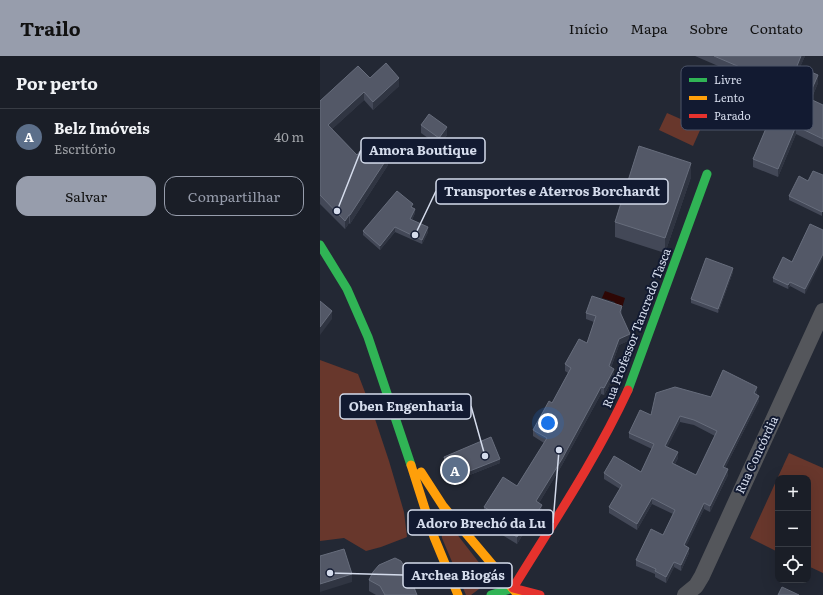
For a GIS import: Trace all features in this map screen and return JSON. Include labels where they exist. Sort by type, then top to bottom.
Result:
[{"type":"main road","name":"Rua Professor Tancredo Tasca","points":[[516,592],[615,418],[631,383],[707,174]]},
{"type":"main road","points":[[320,245],[347,290],[368,337],[434,537],[458,595]]},
{"type":"main road","points":[[406,449],[443,506],[516,592]]},
{"type":"main road","points":[[491,595],[516,592],[540,595]]},
{"type":"street","name":"Rua Concórdia","points":[[685,595],[696,586],[702,576],[823,311]]},
{"type":"shaded area","points":[[667,113],[681,119],[681,130],[700,130],[693,146],[659,130]]},
{"type":"shaded area","points":[[605,291],[625,298],[622,308],[614,305],[615,302],[602,298]]},
{"type":"shaded area","points":[[320,360],[358,374],[389,461],[404,512],[407,537],[366,551],[344,538],[320,541]]},
{"type":"shaded area","points":[[789,453],[823,468],[823,573],[811,567],[811,475],[779,475]]},
{"type":"shaded area","points":[[775,484],[775,550],[750,538]]},
{"type":"shaded area","points":[[439,511],[494,582],[483,586],[471,595],[466,595],[442,538]]},
{"type":"building","points":[[714,56],[801,56],[797,66],[737,66]]},
{"type":"building","points":[[386,63],[399,78],[373,102],[364,92],[328,125],[357,155],[365,145],[388,157],[345,221],[320,195],[320,101],[358,66],[370,78]]},
{"type":"building","points":[[813,73],[818,75],[813,86]]},
{"type":"building","points":[[813,100],[823,105],[823,139],[804,130],[813,130]]},
{"type":"building","points":[[429,114],[447,127],[439,138],[421,125]]},
{"type":"building","points":[[765,130],[794,130],[778,169],[753,159]]},
{"type":"building","points":[[639,146],[691,163],[665,238],[615,222]]},
{"type":"building","points":[[813,171],[823,175],[822,212],[789,196],[799,176],[808,181]]},
{"type":"building","points":[[397,191],[413,204],[411,207],[415,209],[410,219],[428,227],[422,240],[395,227],[380,246],[363,231]]},
{"type":"building","points":[[810,224],[823,230],[823,254],[805,289],[790,282],[788,285],[773,278],[783,257],[792,262]]},
{"type":"building","points":[[706,258],[733,268],[718,309],[691,299]]},
{"type":"building","points":[[592,296],[622,306],[620,312],[630,334],[619,339],[609,366],[614,369],[604,388],[601,387],[562,459],[536,501],[542,505],[532,521],[528,519],[517,537],[499,526],[504,519],[484,507],[503,477],[517,486],[547,438],[533,430],[549,401],[552,403],[571,368],[565,364],[579,339],[587,343],[596,316],[586,313]]},
{"type":"building","points":[[320,301],[332,311],[320,327]]},
{"type":"building","points":[[723,370],[757,387],[754,393],[759,396],[723,467],[728,469],[710,506],[704,503],[684,545],[689,548],[681,565],[674,562],[666,577],[655,571],[656,569],[636,560],[651,529],[663,535],[675,510],[652,498],[637,524],[609,507],[622,485],[604,473],[614,456],[641,472],[654,444],[629,433],[640,410],[651,415],[656,393],[675,387],[711,397]],"holes":[[[680,416],[694,420],[717,431],[696,475],[672,463],[678,452],[665,446]]]},
{"type":"building","points":[[491,437],[500,459],[452,478],[444,457]]},
{"type":"building","points":[[344,549],[352,574],[320,584],[320,556]]},
{"type":"building","points":[[395,558],[401,561],[409,575],[417,595],[385,595],[380,586],[369,580],[379,565]]},
{"type":"building","points":[[782,587],[799,595],[778,595]]},
{"type":"traffic: fast","points":[[628,390],[707,174]]},
{"type":"traffic: fast","points":[[320,245],[347,289],[368,337],[411,465]]},
{"type":"traffic: fast","points":[[491,595],[513,588]]},
{"type":"traffic: slow","points":[[411,465],[434,537],[458,595]]},
{"type":"traffic: slow","points":[[421,472],[443,506],[518,595]]},
{"type":"traffic: jam","points":[[540,595],[513,588],[588,466],[616,416],[628,390]]},
{"type":"place","name":"Amora Boutique","points":[[337,211]]},
{"type":"place","name":"Transportes e Aterros Borchardt","points":[[415,235]]},
{"type":"place","name":"Adoro Brechó da Lu","points":[[559,450]]},
{"type":"place","name":"Oben Engenharia","points":[[485,456]]},
{"type":"place","name":"Belz Imóveis","points":[[455,470]]},
{"type":"place","name":"Archea Biogás","points":[[330,573]]}]
